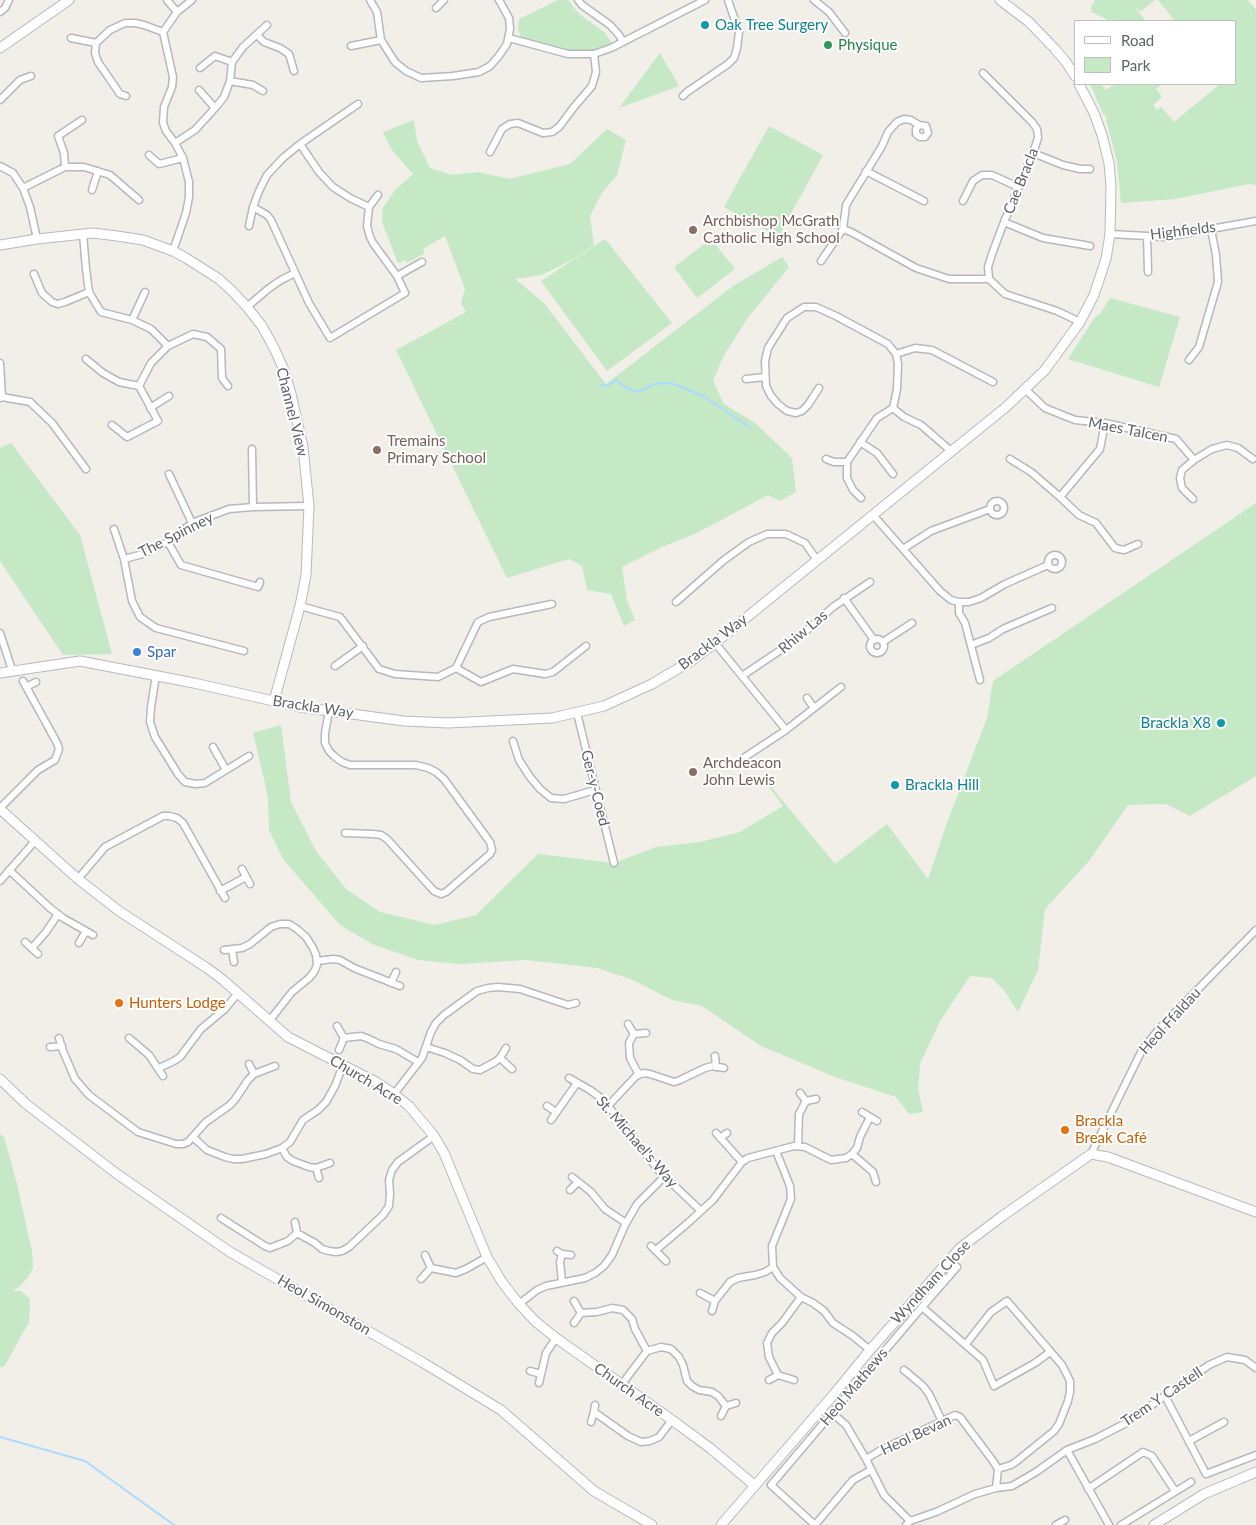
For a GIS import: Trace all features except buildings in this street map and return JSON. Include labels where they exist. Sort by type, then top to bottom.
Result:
[{"type":"street","points":[[0,12],[5,8],[9,0]]},
{"type":"street","points":[[0,48],[69,0]]},
{"type":"street","points":[[166,0],[177,12]]},
{"type":"street","points":[[173,251],[189,198],[189,182],[183,158],[163,123],[164,106],[172,87],[172,77],[163,32],[177,12],[192,0]]},
{"type":"street","points":[[370,0],[377,12],[381,40],[395,62],[406,71],[420,78],[464,75],[482,71],[498,57],[509,38],[510,29],[509,18],[499,0]]},
{"type":"street","points":[[436,8],[444,0]]},
{"type":"street","points":[[578,0],[610,25],[623,42]]},
{"type":"street","points":[[509,38],[568,54],[594,54],[623,42],[705,0]]},
{"type":"street","points":[[683,96],[734,58],[739,32],[728,0]]},
{"type":"street","points":[[814,0],[829,12],[845,33]]},
{"type":"street","points":[[1000,0],[1029,22],[1055,48],[1074,74]]},
{"type":"street","points":[[126,96],[120,94],[98,62],[95,53],[96,43],[110,30],[125,23],[135,23],[163,32]]},
{"type":"street","points":[[176,143],[195,130],[216,108],[224,97],[230,81],[232,62],[244,47],[267,25]]},
{"type":"street","points":[[257,35],[264,42],[280,48],[289,54],[294,71]]},
{"type":"street","points":[[71,38],[96,43]]},
{"type":"street","points":[[350,46],[381,40]]},
{"type":"street","points":[[490,152],[502,129],[510,124],[518,123],[543,133],[552,132],[559,127],[592,86],[596,72],[594,54]]},
{"type":"street","points":[[200,68],[215,56],[232,62]]},
{"type":"street","name":"Cae Bracla","points":[[983,73],[1038,129],[1038,138],[1033,153],[1004,222],[988,267],[989,279]]},
{"type":"street","points":[[0,100],[20,80],[31,76]]},
{"type":"street","points":[[230,81],[253,85],[263,91]]},
{"type":"street","name":"Brackla Way","points":[[0,673],[80,661],[329,711],[404,721],[448,723],[552,718],[604,706],[652,684],[691,661],[715,643],[1006,407],[1045,370],[1080,322],[1094,295],[1106,259],[1110,234],[1111,184],[1109,163],[1094,113],[1080,85]]},
{"type":"street","points":[[199,90],[216,108]]},
{"type":"street","points":[[250,226],[253,207],[259,191],[268,175],[283,158],[358,104]]},
{"type":"street","points":[[821,261],[843,229],[846,206],[882,146],[888,132],[897,122],[904,119],[919,125]]},
{"type":"street","points":[[65,167],[64,153],[58,136],[82,120]]},
{"type":"street","points":[[300,144],[319,172],[333,187],[369,207]]},
{"type":"street","points":[[1033,153],[1063,165],[1090,169]]},
{"type":"street","points":[[149,154],[159,164],[183,158]]},
{"type":"street","points":[[0,166],[13,174],[23,188],[30,206],[37,239]]},
{"type":"street","points":[[23,188],[65,167],[84,167],[110,175],[139,200]]},
{"type":"street","points":[[92,190],[98,172]]},
{"type":"street","points":[[866,172],[924,201]]},
{"type":"street","points":[[963,201],[973,181],[982,175],[992,174],[1018,187]]},
{"type":"street","points":[[253,207],[267,215],[271,220],[309,303],[330,338],[405,293],[397,276],[373,244],[370,237],[367,226],[369,207],[378,195]]},
{"type":"street","name":"Highfields","points":[[1110,234],[1166,236],[1256,221]]},
{"type":"street","points":[[1004,222],[1043,238],[1090,246]]},
{"type":"street","points":[[843,229],[916,268],[949,278],[989,279],[1005,294],[1057,311],[1080,322]]},
{"type":"street","points":[[1189,360],[1199,347],[1218,282],[1216,255],[1211,229]]},
{"type":"street","name":"Channel View","points":[[0,245],[93,233],[143,240],[173,251],[202,267],[234,292],[262,326],[284,370],[303,447],[309,506],[306,575],[300,606],[274,701]]},
{"type":"street","points":[[83,234],[89,292],[101,312],[132,320],[151,329],[168,346]]},
{"type":"street","points":[[1147,236],[1148,272]]},
{"type":"street","points":[[397,276],[422,262]]},
{"type":"street","points":[[247,307],[281,280],[295,273]]},
{"type":"street","points":[[34,274],[42,293],[52,302],[58,304],[89,292]]},
{"type":"street","points":[[132,320],[145,292]]},
{"type":"street","points":[[819,388],[808,405],[802,411],[796,413],[787,411],[771,396],[766,386],[765,361],[768,348],[787,318],[804,307],[816,307],[836,316],[888,344],[896,354],[898,375],[893,408],[877,418],[847,462],[847,478],[853,490],[861,498]]},
{"type":"street","points":[[139,386],[151,363],[168,346],[193,334],[207,337],[221,349],[222,378],[228,386]]},
{"type":"street","points":[[896,354],[915,348],[932,350],[993,382]]},
{"type":"street","points":[[86,359],[103,373],[119,382],[139,386]]},
{"type":"street","points":[[0,363],[1,398],[30,402],[52,423],[86,468]]},
{"type":"street","points":[[746,379],[765,377]]},
{"type":"street","points":[[112,425],[127,437],[158,421],[139,386]]},
{"type":"street","name":"Maes Talcen","points":[[1025,389],[1045,408],[1075,420],[1105,423],[1176,439],[1194,460]]},
{"type":"street","points":[[150,408],[169,396]]},
{"type":"street","points":[[893,408],[904,417],[921,425],[951,451]]},
{"type":"street","points":[[1060,498],[1100,449],[1105,423]]},
{"type":"street","points":[[860,442],[877,453],[893,474]]},
{"type":"street","points":[[1193,499],[1182,488],[1180,478],[1182,470],[1194,460],[1212,449],[1227,445],[1238,448],[1253,459]]},
{"type":"street","points":[[252,449],[253,507]]},
{"type":"street","points":[[826,458],[834,462],[847,462]]},
{"type":"street","points":[[1010,459],[1031,472],[1079,515],[1096,524],[1116,548],[1124,550],[1138,544]]},
{"type":"street","points":[[169,474],[192,524]]},
{"type":"street","name":"The Spinney","points":[[244,652],[156,628],[140,617],[132,601],[124,559],[143,554],[168,542],[192,524],[229,509],[309,506]]},
{"type":"street","points":[[903,548],[931,532],[990,509]]},
{"type":"street","points":[[873,515],[940,591],[951,600],[969,602],[981,598],[1005,584],[1048,565]]},
{"type":"street","points":[[114,529],[124,559]]},
{"type":"street","points":[[676,602],[724,560],[749,542],[767,534],[786,534],[805,543],[816,560]]},
{"type":"street","points":[[168,542],[181,565],[258,587],[260,582]]},
{"type":"street","name":"Rhiw Las","points":[[742,676],[797,640],[844,598],[870,582]]},
{"type":"street","points":[[863,586],[867,593]]},
{"type":"street","points":[[844,598],[874,640]]},
{"type":"street","points":[[959,602],[959,613],[965,623],[980,680]]},
{"type":"street","points":[[300,606],[340,617],[379,669],[395,674],[438,676],[456,668],[478,622],[489,617],[552,604]]},
{"type":"street","points":[[970,645],[1052,608]]},
{"type":"street","points":[[883,642],[912,623]]},
{"type":"street","points":[[0,633],[12,670]]},
{"type":"street","points":[[874,640],[879,639],[883,642]]},
{"type":"street","points":[[874,640],[871,643],[871,648],[876,653],[884,649],[883,642]]},
{"type":"street","points":[[715,643],[786,730]]},
{"type":"street","points":[[335,666],[363,646]]},
{"type":"street","points":[[456,668],[481,682],[513,669],[546,674],[553,672],[586,646]]},
{"type":"street","points":[[966,662],[974,660]]},
{"type":"street","points":[[156,675],[150,722],[155,737],[185,782],[205,783],[249,756]]},
{"type":"street","points":[[0,809],[38,770],[55,760],[58,754],[57,743],[25,684],[36,682]]},
{"type":"street","points":[[745,758],[786,730],[840,686]]},
{"type":"street","points":[[807,698],[814,708]]},
{"type":"street","points":[[329,711],[325,743],[334,756],[350,765],[416,765],[436,772],[444,779],[490,842],[492,850],[490,854],[441,894],[434,891],[387,839],[373,834],[345,833]]},
{"type":"street","name":"Ger-y-Coed","points":[[577,713],[614,863]]},
{"type":"street","points":[[513,741],[519,760],[530,777],[551,798],[564,800],[595,790]]},
{"type":"street","points":[[213,747],[226,770]]},
{"type":"street","name":"Church Acre","points":[[0,809],[78,879],[119,911],[207,968],[288,1037],[376,1082],[409,1106],[434,1136],[444,1153],[487,1257],[502,1282],[519,1304],[535,1321],[556,1338],[710,1448],[754,1485]]},
{"type":"street","points":[[78,879],[105,847],[163,816],[170,816],[177,818],[183,823],[225,898]]},
{"type":"street","points":[[0,881],[35,841]]},
{"type":"street","points":[[242,869],[250,884]]},
{"type":"street","points":[[9,870],[58,914],[93,935]]},
{"type":"street","points":[[220,891],[246,877]]},
{"type":"street","points":[[32,948],[58,914]]},
{"type":"street","points":[[234,962],[228,950],[242,948],[271,927],[280,924],[289,924],[297,929],[313,948],[317,965],[309,978],[292,992],[270,1020]]},
{"type":"street","name":"Heol Ffaldau","points":[[1091,1154],[1142,1050],[1158,1030],[1256,930]]},
{"type":"street","points":[[79,943],[86,931]]},
{"type":"street","points":[[25,942],[38,954]]},
{"type":"street","points":[[317,961],[340,960],[354,968],[400,986]]},
{"type":"street","points":[[391,983],[396,972]]},
{"type":"street","points":[[394,1094],[418,1062],[436,1023],[477,991],[498,987],[568,1005],[576,1003]]},
{"type":"street","points":[[158,1068],[180,1057],[201,1029],[225,1009],[238,993]]},
{"type":"street","points":[[628,1024],[634,1034]]},
{"type":"street","points":[[337,1026],[344,1038]]},
{"type":"street","points":[[634,1034],[646,1033]]},
{"type":"street","points":[[634,1034],[629,1043],[630,1058],[639,1074]]},
{"type":"street","points":[[344,1038],[361,1036],[396,1049],[418,1062]]},
{"type":"street","points":[[60,1038],[75,1079],[82,1088],[126,1124],[146,1135],[176,1144],[188,1142],[206,1122],[230,1105],[254,1074],[276,1066]]},
{"type":"street","points":[[129,1038],[149,1055],[163,1076]]},
{"type":"street","points":[[339,1050],[344,1038]]},
{"type":"street","points":[[50,1048],[62,1046]]},
{"type":"street","points":[[426,1047],[445,1053],[473,1069],[480,1070],[488,1067],[500,1058],[506,1048]]},
{"type":"street","points":[[716,1056],[716,1067]]},
{"type":"street","points":[[500,1058],[512,1069]]},
{"type":"street","points":[[249,1064],[254,1074]]},
{"type":"street","points":[[193,1137],[207,1150],[233,1159],[266,1154],[282,1148],[290,1142],[303,1120],[326,1102],[343,1065]]},
{"type":"street","points":[[608,1106],[632,1079],[639,1074],[650,1074],[674,1082],[705,1068],[724,1068]]},
{"type":"street","name":"St. Michael's Way","points":[[569,1078],[590,1090],[608,1106],[664,1177],[701,1211]]},
{"type":"street","name":"Heol Simonston","points":[[0,1079],[26,1104],[117,1174],[230,1252],[422,1362],[501,1410],[594,1491],[652,1525]]},
{"type":"street","points":[[551,1120],[577,1083]]},
{"type":"street","points":[[800,1093],[806,1101]]},
{"type":"street","points":[[806,1101],[816,1099]]},
{"type":"street","points":[[798,1146],[799,1114],[806,1101]]},
{"type":"street","points":[[547,1106],[556,1112]]},
{"type":"street","points":[[862,1112],[877,1120]]},
{"type":"street","points":[[666,1261],[654,1248],[713,1200],[742,1162],[748,1158],[794,1146],[804,1146],[831,1160],[846,1158],[856,1148],[870,1117]]},
{"type":"street","points":[[728,1133],[718,1136],[742,1162]]},
{"type":"street","points":[[295,1222],[297,1233],[329,1252],[342,1251],[349,1247],[383,1215],[389,1206],[389,1180],[392,1170],[398,1162],[434,1136]]},
{"type":"street","points":[[282,1148],[287,1157],[309,1167],[316,1168],[330,1163]]},
{"type":"street","points":[[776,1151],[790,1186],[792,1198],[772,1246],[773,1267],[780,1278],[801,1297],[824,1310],[833,1323],[870,1350]]},
{"type":"street","points":[[852,1154],[873,1172],[876,1182]]},
{"type":"street","points":[[1091,1154],[1108,1157],[1256,1212]]},
{"type":"street","name":"Wyndham Close","points":[[721,1525],[870,1350],[966,1242],[1091,1154]]},
{"type":"street","points":[[316,1168],[319,1178]]},
{"type":"street","points":[[519,1304],[537,1290],[562,1282],[585,1278],[604,1266],[612,1255],[626,1223],[637,1204],[664,1177]]},
{"type":"street","points":[[570,1190],[575,1179],[591,1192],[605,1209],[626,1223]]},
{"type":"street","points":[[221,1218],[270,1248],[288,1241],[297,1233]]},
{"type":"street","points":[[562,1282],[559,1252],[571,1255]]},
{"type":"street","points":[[425,1255],[431,1268]]},
{"type":"street","points":[[431,1268],[456,1272],[466,1269],[487,1257]]},
{"type":"street","points":[[712,1311],[715,1301],[730,1282],[738,1278],[756,1276],[773,1267]]},
{"type":"street","points":[[421,1279],[431,1268]]},
{"type":"street","name":"Heol Mathews","points":[[815,1525],[772,1485],[957,1268]]},
{"type":"street","points":[[700,1293],[715,1301]]},
{"type":"street","points":[[794,1380],[778,1375],[769,1357],[768,1343],[772,1333],[782,1323],[801,1297]]},
{"type":"street","points":[[966,1344],[991,1312],[1007,1301],[1062,1365],[1070,1382],[1068,1401],[1059,1424],[1054,1431],[1017,1461],[998,1469],[996,1488]]},
{"type":"street","points":[[574,1302],[581,1313]]},
{"type":"street","points":[[922,1307],[983,1360],[994,1386],[1035,1364],[1050,1352]]},
{"type":"street","points":[[581,1313],[597,1312],[612,1308],[623,1310],[632,1319],[635,1329],[648,1351]]},
{"type":"street","points":[[574,1323],[581,1313]]},
{"type":"street","points":[[539,1383],[546,1353],[556,1338]]},
{"type":"street","points":[[622,1384],[648,1351],[661,1347],[671,1349],[679,1356],[687,1381],[699,1390],[712,1392],[726,1406]]},
{"type":"street","name":"Trem Y Castell","points":[[908,1523],[975,1494],[1012,1486],[1067,1450],[1096,1439],[1126,1423],[1209,1365],[1227,1357],[1245,1360],[1256,1368]]},
{"type":"street","points":[[904,1370],[923,1386],[929,1394],[942,1421]]},
{"type":"street","points":[[530,1371],[541,1374]]},
{"type":"street","points":[[769,1380],[778,1375]]},
{"type":"street","points":[[1164,1396],[1206,1474],[1256,1455]]},
{"type":"street","points":[[721,1416],[726,1406],[736,1403]]},
{"type":"street","points":[[591,1422],[595,1408],[628,1436],[641,1442],[659,1437],[672,1420]]},
{"type":"street","points":[[832,1413],[846,1425],[866,1460]]},
{"type":"street","name":"Heol Bevan","points":[[908,1523],[884,1495],[866,1460],[881,1450],[955,1415],[960,1417],[998,1469]]},
{"type":"street","points":[[1189,1441],[1224,1422]]},
{"type":"street","points":[[1067,1450],[1109,1525]]},
{"type":"street","points":[[1088,1489],[1143,1452],[1152,1456],[1175,1491]]},
{"type":"street","points":[[815,1525],[853,1480],[871,1470]]},
{"type":"street","points":[[1154,1525],[1204,1494],[1256,1472]]},
{"type":"street","points":[[1121,1525],[1191,1482]]},
{"type":"street","points":[[1056,1525],[1065,1520]]},
{"type":"green space","points":[[558,0],[568,0],[579,14],[604,32],[613,44],[596,50],[567,50],[521,37],[518,29],[519,19]]},
{"type":"green space","points":[[1095,0],[1155,0],[1140,12],[1137,8],[1133,11],[1136,9],[1145,20],[1108,20],[1092,12],[1091,7]]},
{"type":"green space","points":[[1158,0],[1248,0],[1256,10],[1256,185],[1249,184],[1175,199],[1121,203],[1117,162],[1107,117],[1103,114],[1090,85],[1102,85],[1106,90],[1114,85],[1161,85],[1156,89],[1162,97],[1153,105],[1157,110],[1161,107],[1174,122],[1219,85],[1236,85],[1236,20],[1174,20]]},
{"type":"green space","points":[[660,53],[679,86],[619,108]]},
{"type":"green space","points":[[414,120],[417,141],[430,168],[452,175],[478,172],[509,179],[570,164],[607,129],[626,140],[617,175],[602,193],[590,216],[594,245],[575,258],[542,275],[515,279],[544,303],[606,384],[733,286],[782,257],[789,267],[747,319],[723,357],[713,381],[724,404],[755,423],[792,458],[796,492],[780,501],[768,495],[697,533],[662,547],[622,567],[627,600],[635,620],[624,626],[611,594],[587,590],[582,566],[569,559],[507,578],[396,350],[466,312],[461,303],[465,289],[445,236],[423,249],[425,253],[407,263],[405,260],[398,263],[382,222],[383,208],[395,190],[413,174],[392,150],[383,132]]},
{"type":"green space","points":[[769,126],[823,155],[778,237],[724,207]]},
{"type":"green space","points":[[605,239],[672,323],[607,371],[541,281]]},
{"type":"green space","points":[[711,239],[735,269],[697,298],[674,267]]},
{"type":"green space","points":[[1110,298],[1180,317],[1159,387],[1068,359],[1095,317],[1100,314]]},
{"type":"green space","points":[[11,443],[80,535],[112,654],[63,655],[0,561],[0,448]]},
{"type":"green space","points":[[1256,503],[1256,776],[1190,816],[1166,804],[1128,805],[1089,861],[1045,909],[1038,970],[1018,1012],[1004,990],[992,978],[970,976],[940,1021],[920,1064],[918,1089],[923,1112],[909,1114],[896,1097],[835,1077],[761,1046],[702,1006],[672,1000],[633,980],[597,968],[526,960],[459,964],[418,960],[372,944],[340,925],[283,859],[269,830],[268,799],[253,733],[281,725],[291,802],[316,851],[346,889],[380,912],[435,925],[476,915],[538,854],[614,863],[656,847],[700,842],[740,832],[783,806],[768,783],[835,864],[887,824],[928,879],[987,718],[993,681]]},
{"type":"green space","points":[[0,1134],[4,1137],[17,1184],[32,1252],[33,1268],[29,1276],[13,1291],[21,1291],[30,1299],[29,1322],[4,1367],[0,1367]]},
{"type":"waterway","points":[[600,385],[607,386],[616,380],[628,389],[635,391],[643,390],[654,384],[671,383],[703,396],[751,428]]},
{"type":"waterway","points":[[0,1437],[85,1461],[174,1525]]},
{"type":"place","name":"Oak Tree Surgery","points":[[705,25]]},
{"type":"place","name":"Physique","points":[[828,45]]},
{"type":"place","name":"Archbishop McGrath Catholic High School","points":[[693,230]]},
{"type":"place","name":"Tremains Primary School","points":[[377,450]]},
{"type":"place","name":"Spar","points":[[137,652]]},
{"type":"place","name":"Brackla X8","points":[[1221,723]]},
{"type":"place","name":"Archdeacon John Lewis","points":[[693,772]]},
{"type":"place","name":"Brackla Hill","points":[[895,785]]},
{"type":"place","name":"Hunters Lodge","points":[[119,1003]]},
{"type":"place","name":"Brackla Break Café","points":[[1065,1130]]}]
